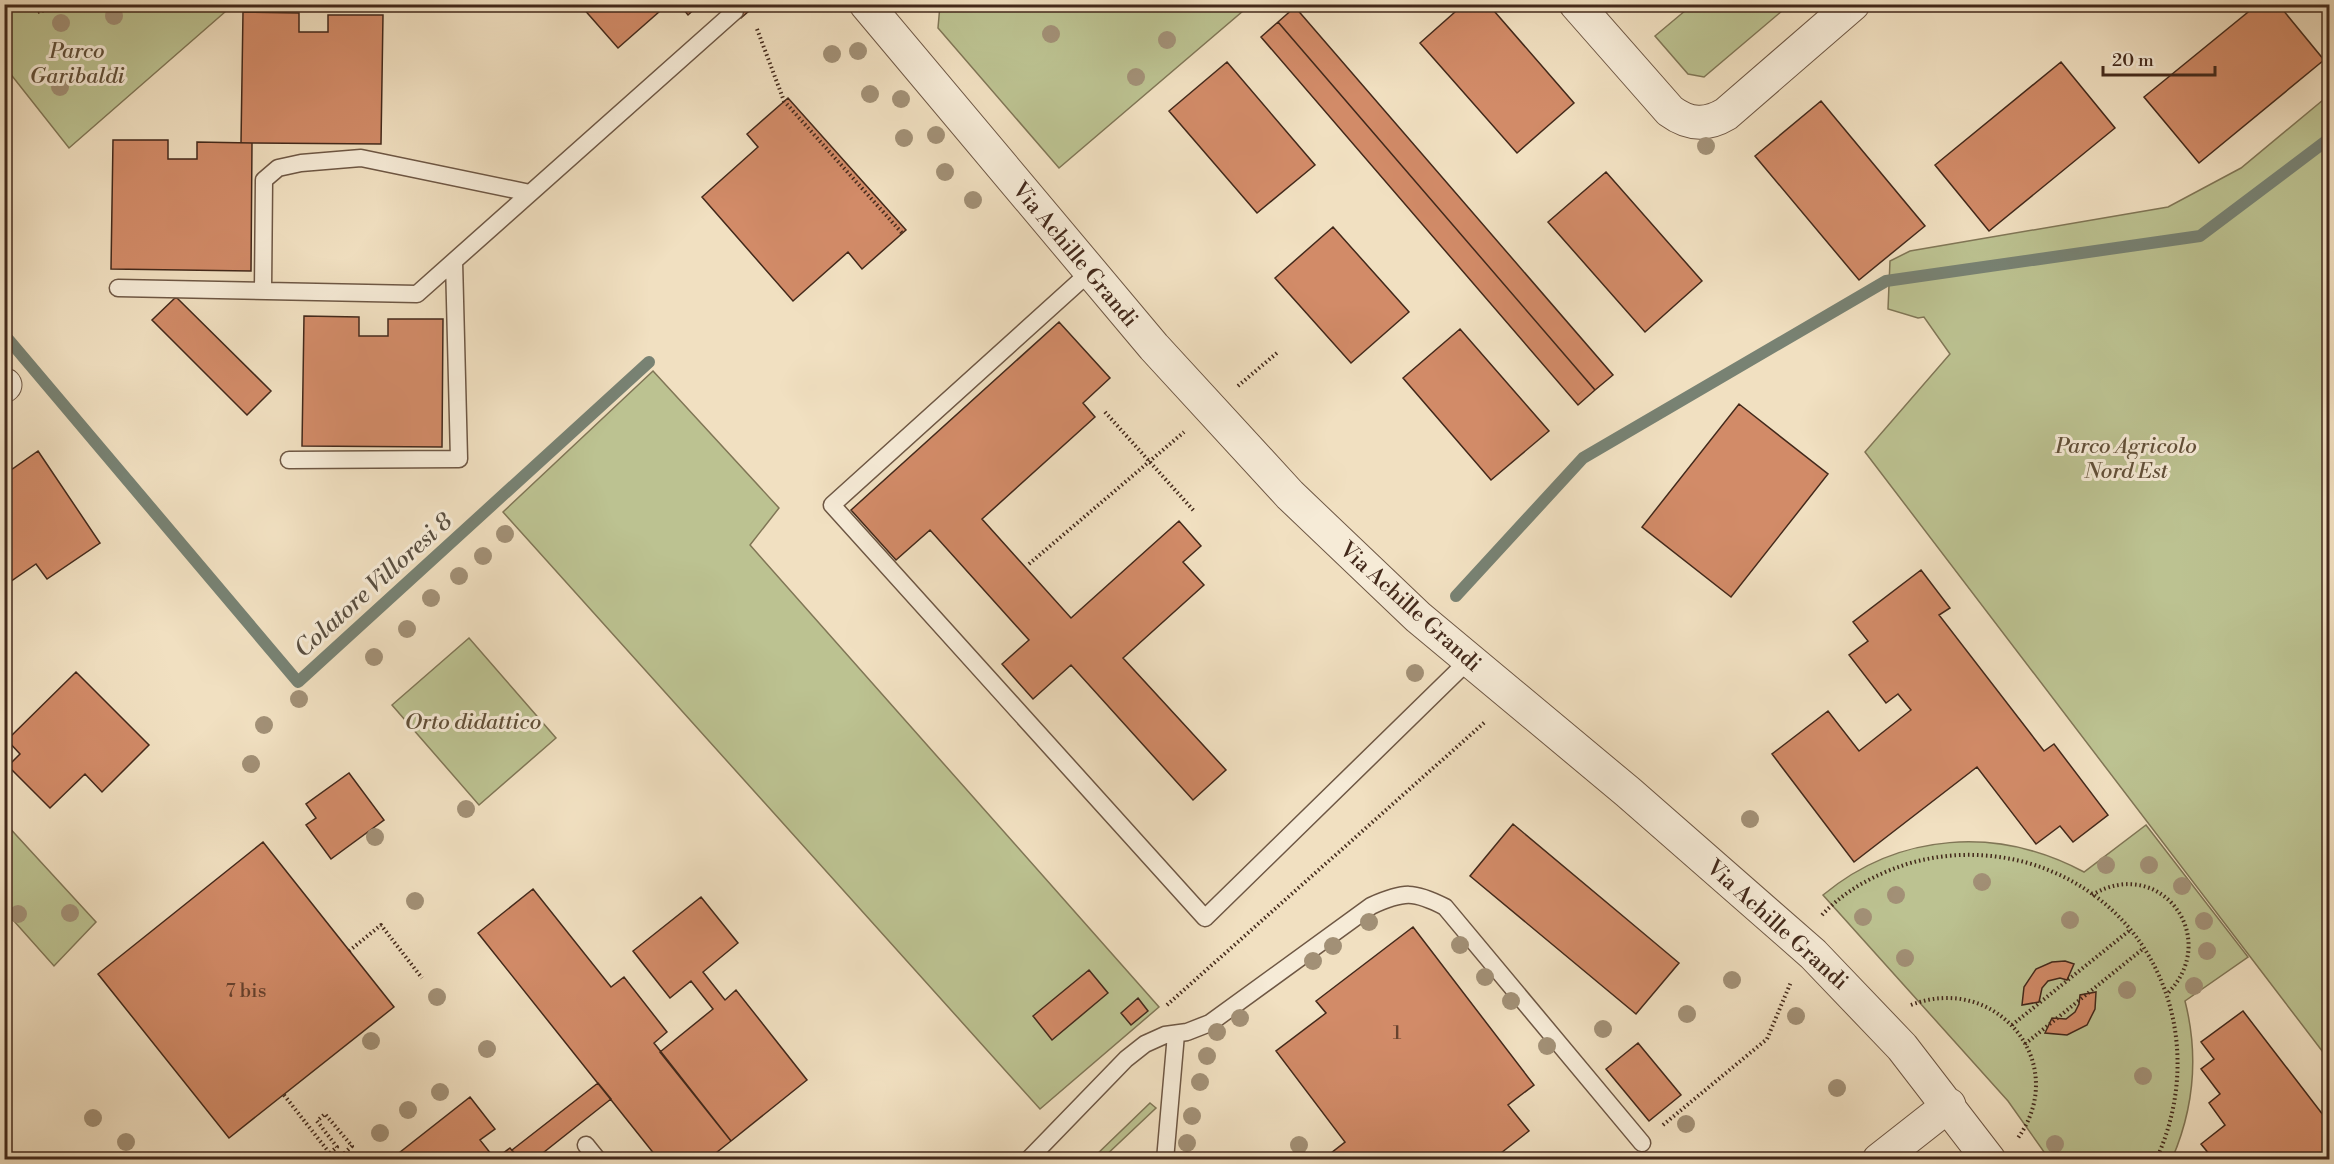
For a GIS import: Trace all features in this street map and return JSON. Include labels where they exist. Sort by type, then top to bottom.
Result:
[{"type":"street","points":[[1576,4],[1670,111],[1683,119],[1697,123],[1713,121],[1726,114],[1853,4]]},
{"type":"street","name":"Via Achille Grandi","points":[[873,7],[1090,271],[1203,402],[1290,495],[1418,617],[1764,908],[1866,1007],[1949,1105],[2001,1151]]},
{"type":"street","points":[[1880,1160],[1949,1105]]},
{"type":"lane","points":[[118,288],[417,294],[735,11]]},
{"type":"lane","points":[[263,291],[264,180],[278,168],[301,163],[361,158],[530,193]]},
{"type":"lane","points":[[289,460],[459,459],[454,261]]},
{"type":"lane","points":[[1090,271],[832,505],[1205,918],[1469,660]]},
{"type":"lane","points":[[1028,1160],[1126,1059],[1145,1044],[1210,1023],[1371,906],[1396,895],[1415,894],[1445,907],[1642,1143]]},
{"type":"lane","points":[[1165,1160],[1176,1034]]},
{"type":"lane","points":[[586,1145],[598,1160]]},
{"type":"path","points":[[27,4],[37,12],[70,4]]},
{"type":"path","points":[[754,21],[784,101],[902,233]]},
{"type":"path","points":[[1105,412],[1194,511]]},
{"type":"path","points":[[1029,564],[1187,430]]},
{"type":"path","points":[[1166,1006],[1490,718]]},
{"type":"path","points":[[1817,920],[1843,896],[1884,873],[1916,862],[1962,855],[1985,855],[2030,864],[2062,876],[2092,895],[2130,930],[2144,948],[2167,994],[2178,1039],[2179,1085],[2172,1119],[2156,1160]]},
{"type":"path","points":[[2092,895],[2113,885],[2143,886],[2164,895],[2180,912],[2188,933],[2189,955],[2182,977],[2167,994]]},
{"type":"path","points":[[349,951],[381,925],[422,978]]},
{"type":"path","points":[[2012,1025],[2130,930]]},
{"type":"path","points":[[2025,1044],[2144,948]]},
{"type":"path","points":[[1642,1143],[1767,1039],[1793,979]]},
{"type":"path","points":[[1905,1008],[1931,999],[1958,998],[1984,1005],[2012,1025],[2025,1044],[2034,1068],[2035,1095],[2025,1127],[2001,1151]]},
{"type":"path","points":[[284,1095],[330,1153],[336,1160],[352,1146],[325,1114],[317,1121],[338,1147],[330,1153]]},
{"type":"green space","name":"Parco Garibaldi","points":[[5,4],[233,5],[69,148],[5,67]]},
{"type":"green space","points":[[940,4],[1250,5],[1059,168],[938,28]]},
{"type":"green space","points":[[1692,5],[1789,5],[1704,77],[1688,74],[1655,36]]},
{"type":"green space","name":"Parco Agricolo Nord Est","points":[[2329,95],[2329,1060],[1865,452],[1950,354],[1924,317],[1918,318],[1888,309],[1890,261],[1910,251],[2168,207],[2241,168]]},
{"type":"green space","points":[[653,371],[779,508],[750,545],[1159,1007],[1040,1109],[503,512]]},
{"type":"green space","name":"Orto didattico","points":[[469,638],[556,738],[479,805],[392,705]]},
{"type":"green space","points":[[5,823],[96,922],[54,966],[5,911]]},
{"type":"green space","points":[[2146,825],[2248,957],[2185,1001],[2192,1042],[2192,1082],[2185,1121],[2172,1159],[2049,1159],[2008,1101],[1823,895],[1853,874],[1884,858],[1916,848],[1950,843],[1984,842],[2018,847],[2051,857],[2084,872]]},
{"type":"green space","points":[[1150,1103],[1156,1108],[1102,1159],[1092,1159]]},
{"type":"building","points":[[585,4],[668,4],[618,48],[582,7]]},
{"type":"building","points":[[679,4],[700,4],[688,15]]},
{"type":"building","points":[[729,4],[757,4],[741,18]]},
{"type":"building","points":[[1464,4],[1488,4],[1574,103],[1517,153],[1420,43]]},
{"type":"building","points":[[2258,4],[2278,4],[2324,60],[2199,163],[2144,97]]},
{"type":"building","points":[[1295,7],[1613,375],[1595,390],[1278,22]]},
{"type":"building","points":[[243,12],[299,13],[299,32],[328,32],[328,15],[383,15],[381,144],[241,143]]},
{"type":"building","points":[[1278,22],[1595,390],[1578,405],[1261,37]]},
{"type":"building","points":[[1227,62],[1315,165],[1257,213],[1169,111]]},
{"type":"building","points":[[2061,62],[2115,128],[1989,231],[1935,165]]},
{"type":"building","points":[[788,98],[906,230],[862,269],[848,252],[793,301],[702,197],[758,147],[747,134]]},
{"type":"building","points":[[1821,101],[1925,226],[1859,280],[1755,156]]},
{"type":"building","points":[[113,140],[168,140],[168,159],[197,159],[197,142],[252,143],[251,271],[111,269]]},
{"type":"building","points":[[1606,172],[1702,281],[1645,332],[1548,222]]},
{"type":"building","points":[[1333,227],[1409,312],[1351,363],[1275,278]]},
{"type":"building","points":[[176,297],[271,391],[247,415],[152,320]]},
{"type":"building","points":[[304,316],[359,317],[359,336],[388,336],[388,319],[443,319],[442,447],[302,446]]},
{"type":"building","points":[[1059,322],[1110,378],[1083,403],[1095,417],[982,519],[1071,618],[1179,521],[1201,546],[1183,562],[1204,585],[1123,658],[1226,770],[1193,800],[1071,665],[1033,699],[1002,664],[1029,640],[930,530],[896,560],[851,510]]},
{"type":"building","points":[[1460,329],[1549,431],[1491,480],[1403,378]]},
{"type":"building","points":[[1739,404],[1828,474],[1731,597],[1642,527]]},
{"type":"building","points":[[38,451],[100,543],[47,579],[36,564],[4,586],[4,475]]},
{"type":"building","points":[[1921,570],[1950,608],[1939,615],[2044,751],[2054,744],[2108,815],[2073,842],[2060,826],[2036,844],[1977,767],[1854,862],[1772,754],[1828,711],[1859,751],[1911,710],[1898,694],[1886,703],[1849,655],[1868,641],[1853,622]]},
{"type":"building","points":[[76,672],[149,745],[102,792],[85,774],[50,808],[8,766],[20,754],[7,740]]},
{"type":"building","points":[[349,773],[384,820],[331,859],[306,825],[316,818],[306,804]]},
{"type":"building","points":[[1513,824],[1679,963],[1636,1014],[1470,876]]},
{"type":"building","points":[[263,842],[394,1007],[229,1138],[98,974]]},
{"type":"building","points":[[533,889],[611,987],[624,977],[667,1032],[654,1043],[731,1141],[707,1160],[659,1160],[478,933]]},
{"type":"building","points":[[701,897],[738,943],[703,972],[725,1000],[736,990],[807,1080],[731,1141],[660,1052],[713,1009],[691,981],[670,998],[633,951]]},
{"type":"building","points":[[1413,927],[1534,1085],[1508,1105],[1529,1131],[1492,1160],[1322,1160],[1345,1142],[1276,1051],[1326,1013],[1316,1001]]},
{"type":"building","points":[[2065,961],[2074,964],[2067,980],[2060,978],[2048,981],[2042,988],[2039,1002],[2022,1005],[2024,987],[2036,969],[2052,962]]},
{"type":"building","points":[[1089,970],[1108,993],[1052,1040],[1033,1016]]},
{"type":"building","points":[[2096,992],[2095,1009],[2087,1025],[2067,1035],[2045,1033],[2052,1018],[2066,1019],[2075,1012],[2080,995]]},
{"type":"building","points":[[1138,998],[1148,1011],[1131,1025],[1121,1013]]},
{"type":"building","points":[[2243,1011],[2330,1124],[2330,1160],[2214,1160],[2201,1144],[2225,1125],[2209,1103],[2220,1094],[2201,1069],[2214,1059],[2201,1042]]},
{"type":"building","points":[[1638,1043],[1681,1095],[1649,1121],[1606,1069]]},
{"type":"building","points":[[598,1083],[611,1099],[534,1160],[520,1160],[512,1150]]},
{"type":"building","points":[[470,1097],[495,1129],[480,1140],[495,1159],[510,1148],[520,1160],[390,1160]]},
{"type":"waterway","points":[[1456,596],[1583,458],[1886,281],[2200,236],[2330,138]]},
{"type":"waterway","name":"Colatore Villoresi 8","points":[[8,339],[298,682],[649,362]]}]
